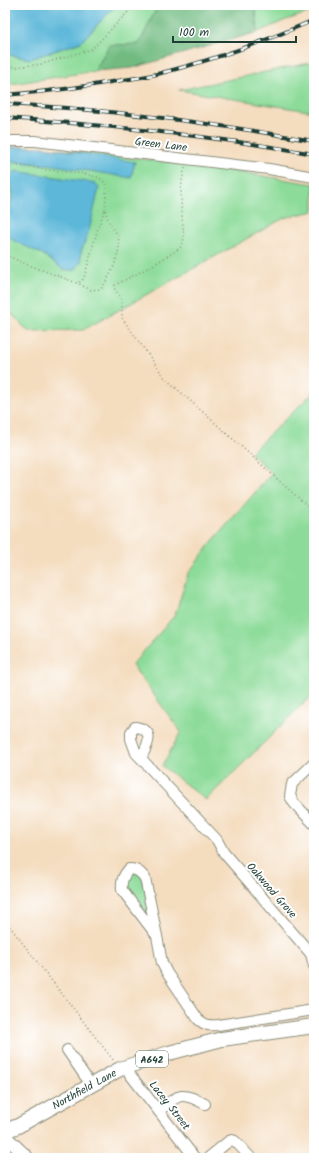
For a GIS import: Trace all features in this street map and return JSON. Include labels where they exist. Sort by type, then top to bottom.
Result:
[{"type":"highway","name":"Northfield Lane","points":[[5,1132],[123,1068],[169,1053],[222,1039],[311,1027]]},
{"type":"main road","points":[[5,1136],[28,1158]]},
{"type":"street","name":"Green Lane","points":[[5,141],[35,142],[188,159],[314,176]]},
{"type":"street","name":"Oakwood Grove","points":[[141,758],[217,840],[222,850],[311,954],[314,966]]},
{"type":"street","points":[[314,763],[292,784],[290,796],[294,803],[314,824]]},
{"type":"street","points":[[158,936],[122,890],[121,882],[124,874],[130,868],[135,869],[145,878],[158,936],[162,963],[167,973],[198,1019],[203,1024],[210,1026],[218,1025],[314,1010]]},
{"type":"street","name":"Northfield Lane","points":[[304,1011],[311,1027]]},
{"type":"street","points":[[66,1050],[91,1085]]},
{"type":"street","name":"Lacey Street","points":[[123,1068],[196,1158]]},
{"type":"street","points":[[159,1111],[175,1098],[181,1096],[188,1096],[205,1104]]},
{"type":"street","points":[[208,1158],[232,1140],[235,1140],[251,1158]]},
{"type":"path","points":[[5,65],[15,66],[42,64],[92,49],[134,5]]},
{"type":"path","points":[[188,159],[182,177],[181,187],[184,237],[183,243],[180,248],[150,267],[115,285],[114,288],[122,300],[122,318],[166,378],[314,512]]},
{"type":"path","points":[[5,173],[8,168],[21,165],[48,170],[86,174],[100,178],[106,184],[105,209],[84,278],[82,282],[77,283]]},
{"type":"path","points":[[5,244],[5,254],[26,264],[77,283],[91,290],[101,289],[107,281],[114,264],[119,245],[117,235],[110,224],[105,209]]},
{"type":"path","points":[[7,923],[123,1068]]},
{"type":"green space","points":[[116,5],[158,5],[139,45],[109,45],[95,71],[5,85],[5,54],[30,59],[81,42]]},
{"type":"green space","points":[[158,5],[255,5],[258,32],[132,68],[95,71],[109,45],[139,44]]},
{"type":"green space","points":[[255,5],[314,5],[314,11],[286,20],[258,32]]},
{"type":"green space","points":[[314,62],[314,112],[179,90]]},
{"type":"green space","points":[[5,147],[43,147],[193,165],[314,184],[314,211],[284,218],[83,330],[28,331],[5,307]]},
{"type":"green space","points":[[314,392],[314,695],[307,700],[206,800],[162,766],[181,732],[132,665],[175,615],[188,574],[210,544],[272,473],[250,453]]},
{"type":"green space","points":[[141,873],[157,936],[122,890],[124,874]]},
{"type":"water","points":[[5,5],[116,5],[81,42],[30,59],[5,54]]},
{"type":"water","points":[[5,147],[43,147],[135,162],[131,178],[53,165],[5,161]]},
{"type":"water","points":[[15,171],[95,183],[99,188],[89,231],[81,252],[81,262],[75,270],[64,270],[42,254],[14,241],[5,232],[5,224],[13,193],[8,179]]},
{"type":"railway","points":[[5,95],[79,87],[139,78],[160,73],[241,49],[314,20]]},
{"type":"railway","points":[[5,104],[122,113],[237,128],[314,141]]},
{"type":"railway","points":[[5,118],[160,132],[314,154]]}]
